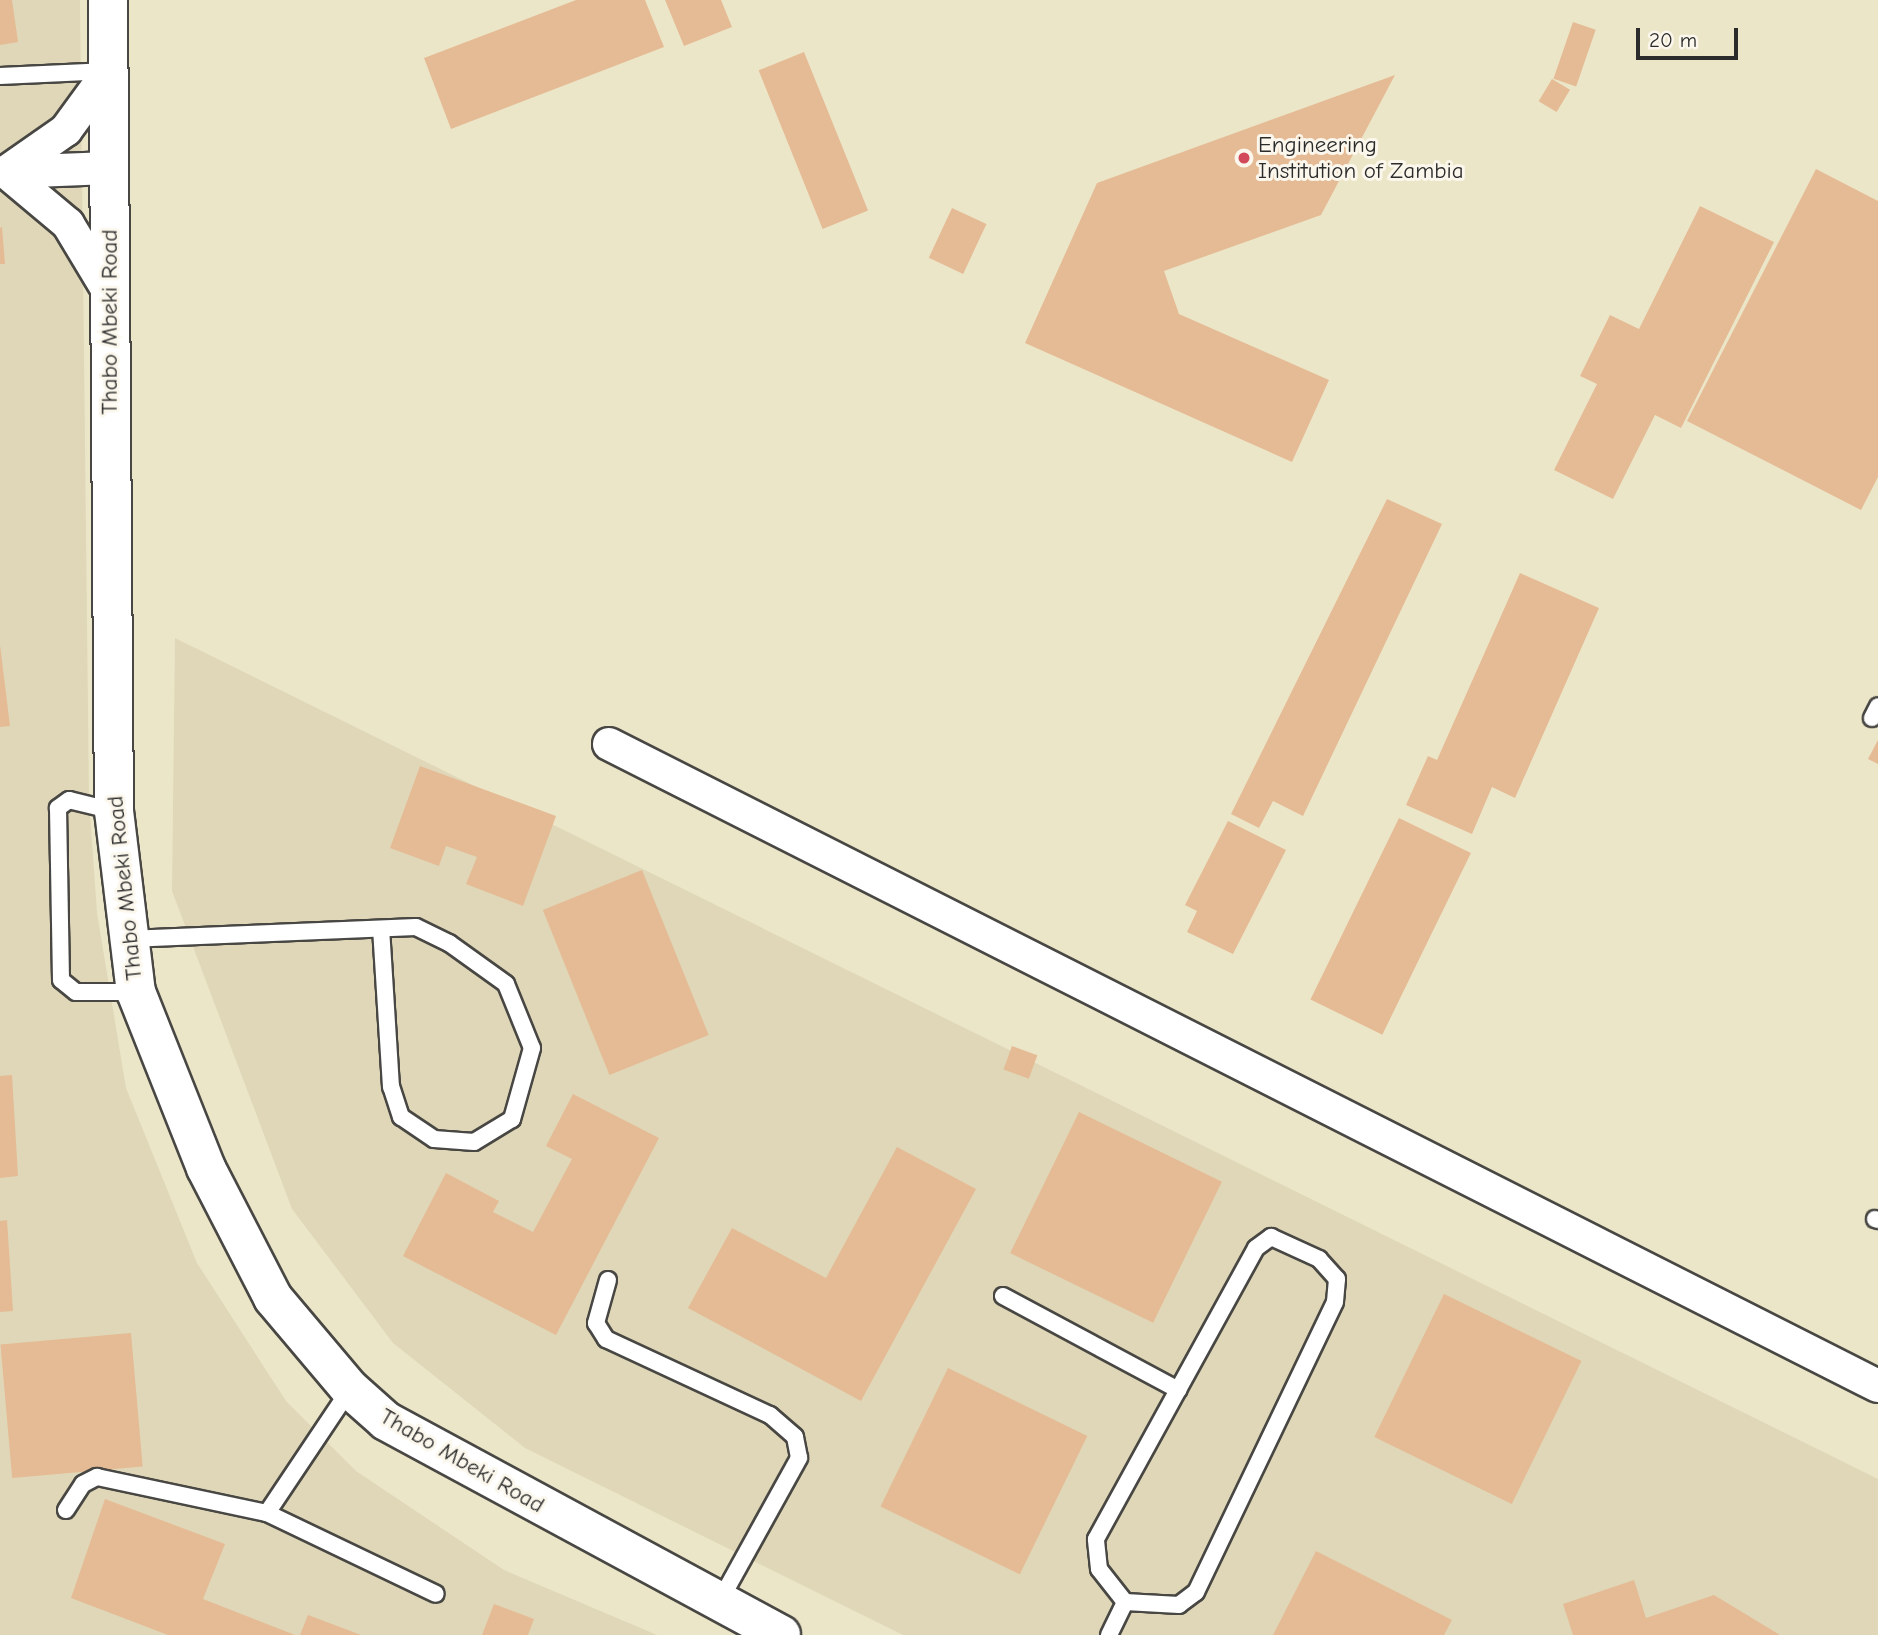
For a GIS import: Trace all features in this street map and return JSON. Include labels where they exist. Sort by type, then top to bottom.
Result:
[{"type":"main road","name":"Thabo Mbeki Road","points":[[108,0],[114,811],[126,940],[136,992],[206,1168],[273,1298],[350,1389],[386,1421],[718,1604],[781,1635]]},
{"type":"street","points":[[3,172],[66,130],[109,71]]},
{"type":"street","points":[[3,172],[109,168]]},
{"type":"street","points":[[3,172],[68,224],[110,294]]},
{"type":"street","points":[[609,744],[1878,1386]]},
{"type":"lane","points":[[0,76],[109,71]]},
{"type":"lane","points":[[114,811],[69,800],[58,808],[61,980],[76,992],[136,992]]},
{"type":"lane","points":[[126,940],[416,927],[506,984],[532,1048],[512,1119],[474,1142],[434,1139],[401,1117],[391,1087],[381,929]]},
{"type":"lane","points":[[1271,1237],[1319,1259],[1337,1279],[1335,1302],[1196,1592],[1179,1605],[1125,1602],[1099,1569],[1096,1539],[1256,1248],[1271,1237]]},
{"type":"lane","points":[[608,1280],[596,1323],[606,1339],[770,1415],[795,1437],[799,1458],[718,1604]]},
{"type":"lane","points":[[1003,1296],[1178,1390]]},
{"type":"lane","points":[[267,1513],[350,1389]]},
{"type":"lane","points":[[66,1510],[83,1484],[97,1477],[267,1513],[436,1594]]},
{"type":"lane","points":[[1109,1635],[1125,1602]]},
{"type":"shaded area","points":[[0,0],[80,0],[89,799],[97,913],[126,1088],[197,1263],[286,1401],[356,1471],[504,1570],[657,1635],[0,1635]]},
{"type":"shaded area","points":[[175,638],[1878,1479],[1878,1635],[903,1635],[525,1448],[393,1343],[292,1209],[172,891]]},
{"type":"building","points":[[0,0],[12,0],[18,42],[0,45]]},
{"type":"building","points":[[576,0],[645,0],[664,47],[451,129],[424,58]]},
{"type":"building","points":[[665,0],[721,0],[732,27],[684,46]]},
{"type":"building","points":[[1573,22],[1596,30],[1576,87],[1553,79]]},
{"type":"building","points":[[804,52],[868,211],[823,229],[759,70]]},
{"type":"building","points":[[1395,75],[1321,215],[1164,271],[1179,314],[1329,380],[1292,462],[1025,343],[1097,183]]},
{"type":"building","points":[[1552,79],[1570,90],[1557,112],[1539,101]]},
{"type":"building","points":[[1816,169],[1878,201],[1878,477],[1861,510],[1687,421]]},
{"type":"building","points":[[1700,206],[1774,242],[1681,428],[1655,415],[1613,499],[1554,470],[1597,384],[1580,376],[1610,315],[1639,329]]},
{"type":"building","points":[[952,208],[986,224],[963,274],[929,258]]},
{"type":"building","points":[[2,227],[5,264],[0,264]]},
{"type":"building","points":[[1387,499],[1442,524],[1303,816],[1273,801],[1259,828],[1231,814]]},
{"type":"building","points":[[1520,573],[1599,608],[1515,798],[1492,787],[1472,834],[1406,805],[1428,756],[1437,760]]},
{"type":"building","points":[[0,645],[10,726],[0,727]]},
{"type":"building","points":[[1878,740],[1878,764],[1868,759]]},
{"type":"building","points":[[420,766],[556,816],[523,906],[466,884],[477,857],[446,846],[439,866],[390,848]]},
{"type":"building","points":[[1399,818],[1471,853],[1382,1035],[1310,1000]]},
{"type":"building","points":[[1228,821],[1286,850],[1233,954],[1187,932],[1197,911],[1185,905]]},
{"type":"building","points":[[642,870],[709,1035],[609,1075],[543,910]]},
{"type":"building","points":[[1012,1046],[1037,1055],[1029,1079],[1003,1069]]},
{"type":"building","points":[[12,1075],[18,1176],[0,1178],[0,1076]]},
{"type":"building","points":[[573,1094],[659,1138],[556,1335],[403,1256],[446,1173],[499,1201],[493,1212],[533,1232],[572,1159],[546,1146]]},
{"type":"building","points":[[1079,1112],[1222,1182],[1153,1323],[1010,1253]]},
{"type":"building","points":[[897,1147],[976,1189],[861,1401],[688,1308],[732,1228],[826,1278]]},
{"type":"building","points":[[7,1220],[13,1311],[0,1312],[0,1221]]},
{"type":"building","points":[[1444,1294],[1582,1361],[1512,1504],[1374,1437]]},
{"type":"building","points":[[131,1333],[143,1466],[12,1478],[0,1344]]},
{"type":"building","points":[[948,1368],[1087,1436],[1020,1574],[880,1506]]},
{"type":"building","points":[[105,1499],[225,1544],[203,1599],[295,1635],[168,1635],[71,1598]]},
{"type":"building","points":[[1316,1551],[1452,1620],[1444,1635],[1273,1635]]},
{"type":"building","points":[[1634,1580],[1646,1618],[1714,1595],[1780,1635],[1573,1635],[1563,1604]]},
{"type":"building","points":[[494,1604],[534,1619],[528,1635],[482,1635]]},
{"type":"building","points":[[308,1615],[361,1635],[300,1635]]},
{"type":"place","name":"Engineering Institution of Zambia","points":[[1244,158]]}]
